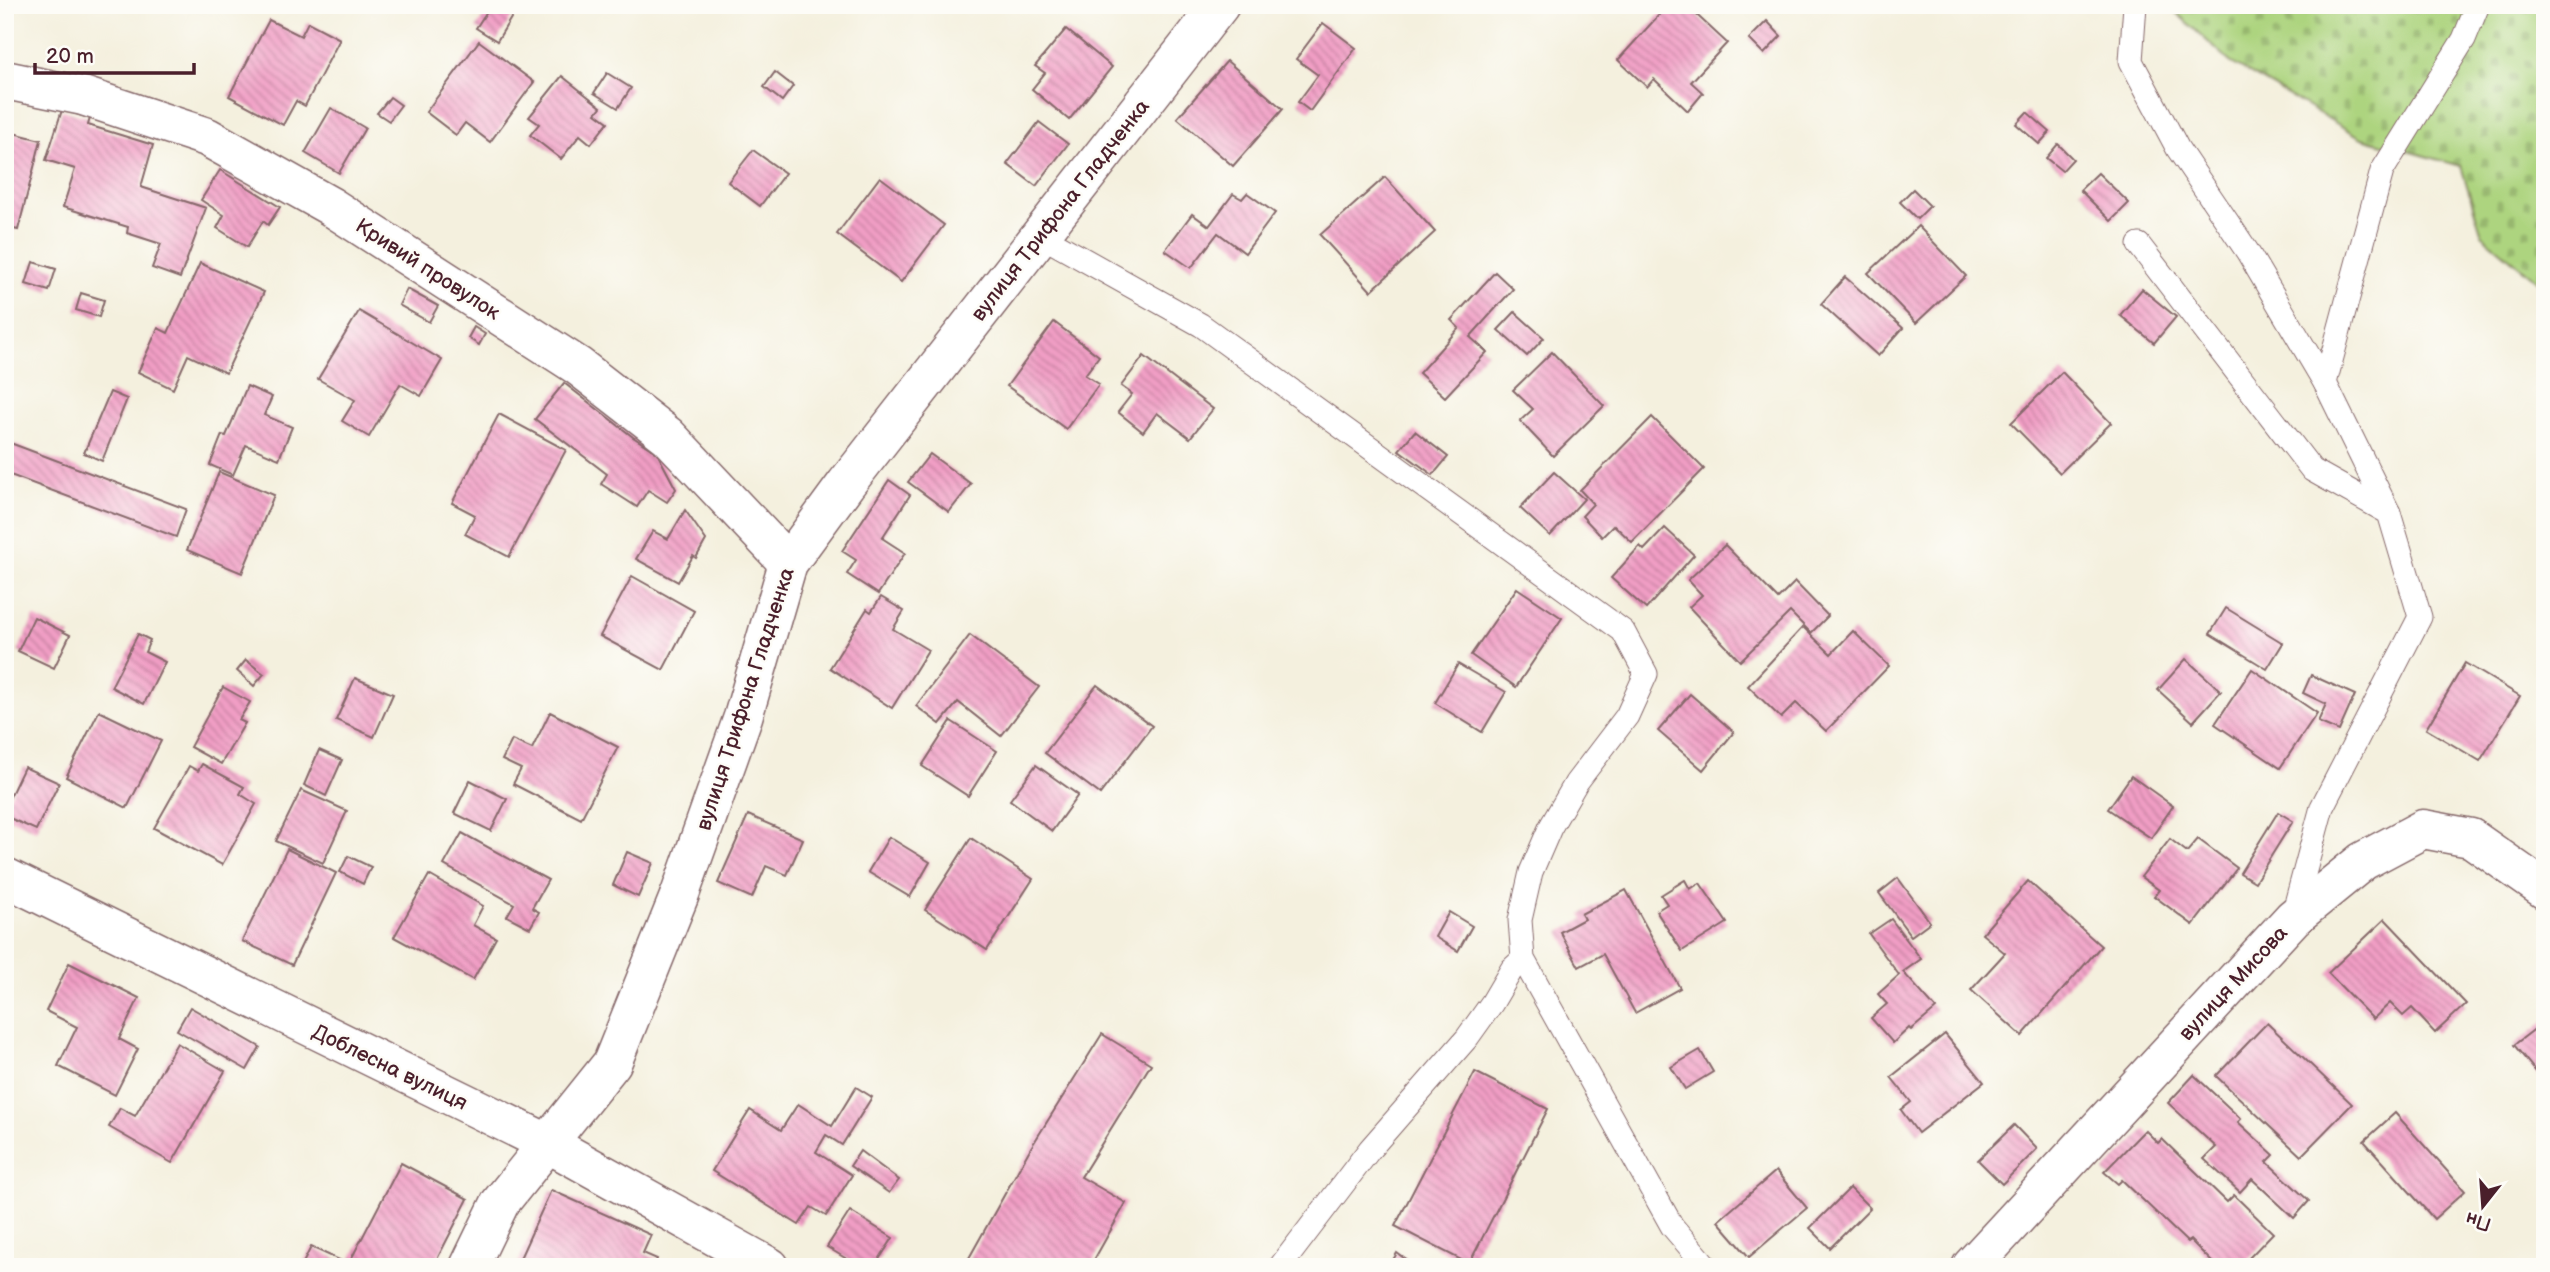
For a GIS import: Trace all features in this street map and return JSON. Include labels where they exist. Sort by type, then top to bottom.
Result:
[{"type":"street","name":"вулиця Трифона Гладченка","points":[[469,1267],[500,1203],[612,1063],[680,894],[738,729],[788,563],[846,484],[1220,5]]},
{"type":"street","name":"Кривий провулок","points":[[5,80],[82,96],[207,136],[330,206],[578,366],[667,436],[788,563]]},
{"type":"street","name":"вулиця Мисова","points":[[1971,1267],[2293,918],[2363,861],[2423,829],[2471,838],[2545,890]]},
{"type":"street","name":"Доблесна вулиця","points":[[5,877],[549,1144],[770,1267]]},
{"type":"lane","points":[[2135,5],[2131,61],[2179,149],[2247,251],[2325,383],[2389,513],[2420,617],[2322,807],[2293,918]]},
{"type":"lane","points":[[2325,383],[2382,171],[2464,39],[2478,5]]},
{"type":"lane","points":[[1040,235],[1201,325],[1623,631],[1646,674],[1627,716],[1576,783],[1550,828],[1531,872],[1520,920],[1523,959],[1672,1226],[1707,1267]]},
{"type":"lane","points":[[2139,245],[2312,470],[2389,513]]},
{"type":"lane","points":[[1280,1267],[1370,1149],[1468,1038],[1512,969],[1523,959]]},
{"type":"green space","points":[[2168,5],[2545,5],[2545,288],[2482,235],[2461,166],[2362,138],[2230,62]]},
{"type":"building","points":[[491,5],[502,5],[514,13],[497,41],[476,28]]},
{"type":"building","points":[[1668,5],[1686,5],[1727,43],[1691,82],[1703,93],[1688,111],[1654,79],[1647,87],[1618,60]]},
{"type":"building","points":[[269,20],[301,36],[308,22],[340,39],[305,106],[296,101],[283,125],[229,96]]},
{"type":"building","points":[[1767,21],[1781,36],[1764,54],[1749,39]]},
{"type":"building","points":[[1323,23],[1356,48],[1310,111],[1298,102],[1318,75],[1296,59]]},
{"type":"building","points":[[1066,29],[1112,67],[1069,120],[1032,89],[1045,73],[1035,66]]},
{"type":"building","points":[[479,41],[534,82],[490,142],[465,123],[456,135],[426,112]]},
{"type":"building","points":[[1227,61],[1283,109],[1233,166],[1177,118]]},
{"type":"building","points":[[775,72],[793,86],[782,101],[764,87]]},
{"type":"building","points":[[607,73],[631,88],[618,108],[594,93]]},
{"type":"building","points":[[562,76],[601,107],[596,113],[608,122],[591,144],[580,135],[561,159],[530,135],[539,124],[529,117]]},
{"type":"building","points":[[390,97],[401,105],[389,121],[377,113]]},
{"type":"building","points":[[331,108],[365,128],[339,173],[305,153]]},
{"type":"building","points":[[62,110],[90,118],[88,125],[153,145],[141,187],[206,208],[180,278],[152,268],[161,244],[127,233],[128,227],[63,207],[75,169],[46,160]]},
{"type":"building","points":[[2027,112],[2050,132],[2039,144],[2016,124]]},
{"type":"building","points":[[1039,122],[1068,144],[1036,186],[1007,164]]},
{"type":"building","points":[[5,131],[41,140],[18,230],[5,227]]},
{"type":"building","points":[[2058,144],[2073,159],[2062,171],[2046,158]]},
{"type":"building","points":[[753,150],[785,173],[760,206],[728,182]]},
{"type":"building","points":[[220,170],[280,207],[268,225],[263,221],[247,247],[217,228],[224,215],[201,200]]},
{"type":"building","points":[[2098,173],[2129,203],[2111,221],[2080,190]]},
{"type":"building","points":[[880,177],[944,225],[901,282],[837,234]]},
{"type":"building","points":[[1385,177],[1435,232],[1371,291],[1320,235]]},
{"type":"building","points":[[1913,189],[1930,206],[1917,219],[1900,202]]},
{"type":"building","points":[[1247,193],[1275,213],[1245,253],[1218,233],[1191,268],[1165,250],[1192,214],[1209,226],[1233,194],[1242,199]]},
{"type":"building","points":[[1918,226],[1966,276],[1916,323],[1868,273]]},
{"type":"building","points":[[33,262],[56,269],[49,291],[26,284]]},
{"type":"building","points":[[200,263],[264,292],[226,373],[188,355],[173,389],[138,372],[158,328],[168,333]]},
{"type":"building","points":[[1495,272],[1513,289],[1470,337],[1487,352],[1445,397],[1419,373],[1459,328],[1451,320]]},
{"type":"building","points":[[1845,277],[1903,328],[1878,356],[1821,304]]},
{"type":"building","points":[[407,289],[438,306],[429,322],[399,305]]},
{"type":"building","points":[[2142,289],[2176,317],[2154,343],[2120,315]]},
{"type":"building","points":[[81,293],[104,300],[99,317],[76,310]]},
{"type":"building","points":[[359,311],[442,360],[421,396],[400,384],[369,437],[342,421],[355,400],[318,379]]},
{"type":"building","points":[[1515,312],[1544,338],[1527,356],[1498,330]]},
{"type":"building","points":[[1054,322],[1099,356],[1085,375],[1099,384],[1066,429],[1007,386]]},
{"type":"building","points":[[474,327],[485,334],[479,345],[468,338]]},
{"type":"building","points":[[1552,352],[1604,406],[1553,456],[1520,421],[1533,409],[1513,390]]},
{"type":"building","points":[[1144,356],[1213,409],[1190,438],[1157,413],[1143,432],[1118,412],[1132,394],[1121,386]]},
{"type":"building","points":[[2062,372],[2111,423],[2060,473],[2011,423]]},
{"type":"building","points":[[564,383],[657,453],[676,489],[667,502],[648,490],[637,507],[601,484],[607,474],[535,419]]},
{"type":"building","points":[[247,386],[272,397],[264,415],[292,427],[279,459],[246,445],[233,475],[210,465],[222,435],[226,436]]},
{"type":"building","points":[[110,392],[127,399],[102,461],[84,453]]},
{"type":"building","points":[[499,414],[566,450],[509,557],[465,534],[475,515],[452,503]]},
{"type":"building","points":[[1652,417],[1704,469],[1632,542],[1614,525],[1602,537],[1582,516],[1593,504],[1580,490]]},
{"type":"building","points":[[1415,431],[1448,457],[1433,475],[1399,450]]},
{"type":"building","points":[[5,441],[186,509],[176,537],[5,473]]},
{"type":"building","points":[[930,454],[971,484],[949,512],[908,482]]},
{"type":"building","points":[[219,472],[274,495],[242,573],[187,550]]},
{"type":"building","points":[[1554,472],[1584,499],[1550,536],[1520,508]]},
{"type":"building","points":[[889,480],[910,495],[882,538],[905,553],[878,594],[847,574],[856,560],[842,551]]},
{"type":"building","points":[[685,510],[706,540],[678,582],[636,559],[653,531],[668,539]]},
{"type":"building","points":[[1665,528],[1694,555],[1646,609],[1611,578],[1640,546],[1644,550]]},
{"type":"building","points":[[1725,545],[1778,599],[1795,582],[1828,616],[1811,633],[1790,612],[1740,661],[1689,607],[1702,595],[1688,580]]},
{"type":"building","points":[[632,576],[694,611],[663,670],[600,636]]},
{"type":"building","points":[[1517,588],[1562,618],[1516,687],[1471,655]]},
{"type":"building","points":[[881,597],[904,611],[893,629],[928,650],[892,708],[830,668],[867,609],[871,612]]},
{"type":"building","points":[[2226,608],[2283,643],[2267,669],[2210,634]]},
{"type":"building","points":[[34,617],[70,635],[54,668],[18,651]]},
{"type":"building","points":[[1803,627],[1831,654],[1853,631],[1889,666],[1826,731],[1796,703],[1781,718],[1748,686]]},
{"type":"building","points":[[138,634],[150,640],[145,652],[165,662],[144,704],[111,687]]},
{"type":"building","points":[[970,635],[1039,687],[1001,736],[958,702],[940,724],[916,706]]},
{"type":"building","points":[[2186,659],[2221,691],[2193,722],[2158,690]]},
{"type":"building","points":[[246,660],[264,674],[254,686],[237,671]]},
{"type":"building","points":[[2465,663],[2520,696],[2480,761],[2426,729]]},
{"type":"building","points":[[1458,664],[1506,692],[1482,732],[1435,703]]},
{"type":"building","points":[[2252,669],[2317,713],[2280,768],[2215,724]]},
{"type":"building","points":[[2311,675],[2355,695],[2339,731],[2318,722],[2326,704],[2303,693]]},
{"type":"building","points":[[355,678],[393,694],[374,737],[336,720]]},
{"type":"building","points":[[1097,685],[1152,726],[1100,794],[1045,753]]},
{"type":"building","points":[[223,687],[250,702],[239,720],[245,723],[221,764],[190,747]]},
{"type":"building","points":[[1690,694],[1734,732],[1703,770],[1658,731]]},
{"type":"building","points":[[99,711],[161,741],[127,808],[66,777]]},
{"type":"building","points":[[550,712],[618,747],[581,819],[513,784],[521,769],[502,760],[512,740],[532,749]]},
{"type":"building","points":[[951,721],[997,751],[968,796],[922,766]]},
{"type":"building","points":[[319,750],[342,760],[326,796],[304,785]]},
{"type":"building","points":[[202,764],[244,787],[240,794],[256,804],[222,865],[154,828],[189,766],[198,771]]},
{"type":"building","points":[[1036,765],[1078,795],[1052,831],[1010,800]]},
{"type":"building","points":[[24,767],[59,783],[36,830],[5,816],[5,807]]},
{"type":"building","points":[[2131,776],[2173,806],[2151,838],[2108,809]]},
{"type":"building","points":[[470,780],[507,799],[491,831],[454,813]]},
{"type":"building","points":[[301,790],[347,811],[323,863],[276,841]]},
{"type":"building","points":[[2278,812],[2293,821],[2255,882],[2240,873]]},
{"type":"building","points":[[748,815],[803,839],[787,875],[766,866],[752,898],[718,883]]},
{"type":"building","points":[[462,833],[548,880],[532,908],[539,912],[530,928],[507,916],[514,904],[444,865]]},
{"type":"building","points":[[889,837],[930,862],[910,897],[868,872]]},
{"type":"building","points":[[971,838],[1033,879],[987,950],[925,910]]},
{"type":"building","points":[[2170,839],[2187,852],[2198,839],[2237,868],[2193,925],[2154,896],[2159,890],[2141,877]]},
{"type":"building","points":[[287,849],[336,873],[292,965],[242,941]]},
{"type":"building","points":[[627,852],[653,863],[638,897],[613,885]]},
{"type":"building","points":[[348,856],[371,867],[363,884],[340,872]]},
{"type":"building","points":[[429,875],[483,906],[473,925],[496,938],[473,980],[394,937]]},
{"type":"building","points":[[1898,878],[1930,922],[1911,936],[1879,893]]},
{"type":"building","points":[[1685,880],[1690,889],[1700,883],[1727,923],[1682,951],[1656,911],[1667,904],[1661,895]]},
{"type":"building","points":[[2028,881],[2101,946],[2022,1036],[1971,990],[2005,953],[1982,934]]},
{"type":"building","points":[[1626,890],[1680,988],[1635,1013],[1603,954],[1579,967],[1560,932],[1584,919],[1581,914]]},
{"type":"building","points":[[1449,912],[1472,926],[1458,951],[1435,937]]},
{"type":"building","points":[[1891,919],[1921,959],[1903,972],[1936,1009],[1893,1043],[1871,1018],[1887,1004],[1878,994],[1899,975],[1869,934]]},
{"type":"building","points":[[2385,919],[2466,1004],[2435,1033],[2412,1008],[2403,1016],[2390,1003],[2373,1019],[2328,973]]},
{"type":"building","points":[[69,963],[139,998],[119,1039],[138,1049],[115,1095],[58,1066],[77,1027],[46,1011]]},
{"type":"building","points":[[190,1007],[260,1047],[247,1070],[177,1030]]},
{"type":"building","points":[[2545,1021],[2545,1083],[2514,1045]]},
{"type":"building","points":[[2267,1023],[2352,1104],[2301,1156],[2216,1076]]},
{"type":"building","points":[[1102,1034],[1151,1064],[1081,1177],[1126,1203],[1090,1267],[964,1267],[1030,1149]]},
{"type":"building","points":[[1945,1034],[1984,1082],[1918,1133],[1901,1110],[1911,1102],[1891,1077]]},
{"type":"building","points":[[177,1043],[225,1071],[172,1163],[109,1127],[120,1108],[135,1116]]},
{"type":"building","points":[[1700,1050],[1713,1072],[1685,1089],[1671,1067]]},
{"type":"building","points":[[1475,1072],[1548,1109],[1469,1264],[1395,1226]]},
{"type":"building","points":[[2194,1075],[2241,1119],[2238,1122],[2274,1155],[2267,1162],[2309,1201],[2294,1218],[2252,1179],[2240,1192],[2204,1159],[2216,1147],[2168,1103]]},
{"type":"building","points":[[856,1087],[872,1097],[842,1145],[826,1135],[816,1152],[852,1175],[826,1216],[811,1207],[799,1225],[712,1171],[750,1110],[781,1130],[798,1104],[832,1126]]},
{"type":"building","points":[[2395,1113],[2465,1191],[2434,1219],[2364,1141]]},
{"type":"building","points":[[2014,1125],[2037,1149],[2002,1184],[1978,1160]]},
{"type":"building","points":[[2145,1130],[2158,1143],[2162,1139],[2227,1202],[2234,1195],[2273,1233],[2247,1260],[2254,1267],[2217,1267],[2122,1180],[2118,1184],[2104,1172]]},
{"type":"building","points":[[860,1151],[899,1180],[889,1193],[850,1166]]},
{"type":"building","points":[[401,1163],[468,1199],[433,1267],[347,1267]]},
{"type":"building","points":[[1776,1171],[1807,1208],[1749,1257],[1718,1221]]},
{"type":"building","points":[[1850,1188],[1870,1208],[1830,1248],[1810,1228]]},
{"type":"building","points":[[551,1190],[651,1235],[643,1253],[657,1259],[654,1267],[516,1267]]},
{"type":"building","points":[[850,1211],[893,1238],[874,1267],[860,1267],[827,1247]]},
{"type":"building","points":[[311,1247],[346,1263],[344,1267],[301,1267]]},
{"type":"building","points":[[1397,1253],[1416,1267],[1389,1267]]}]
